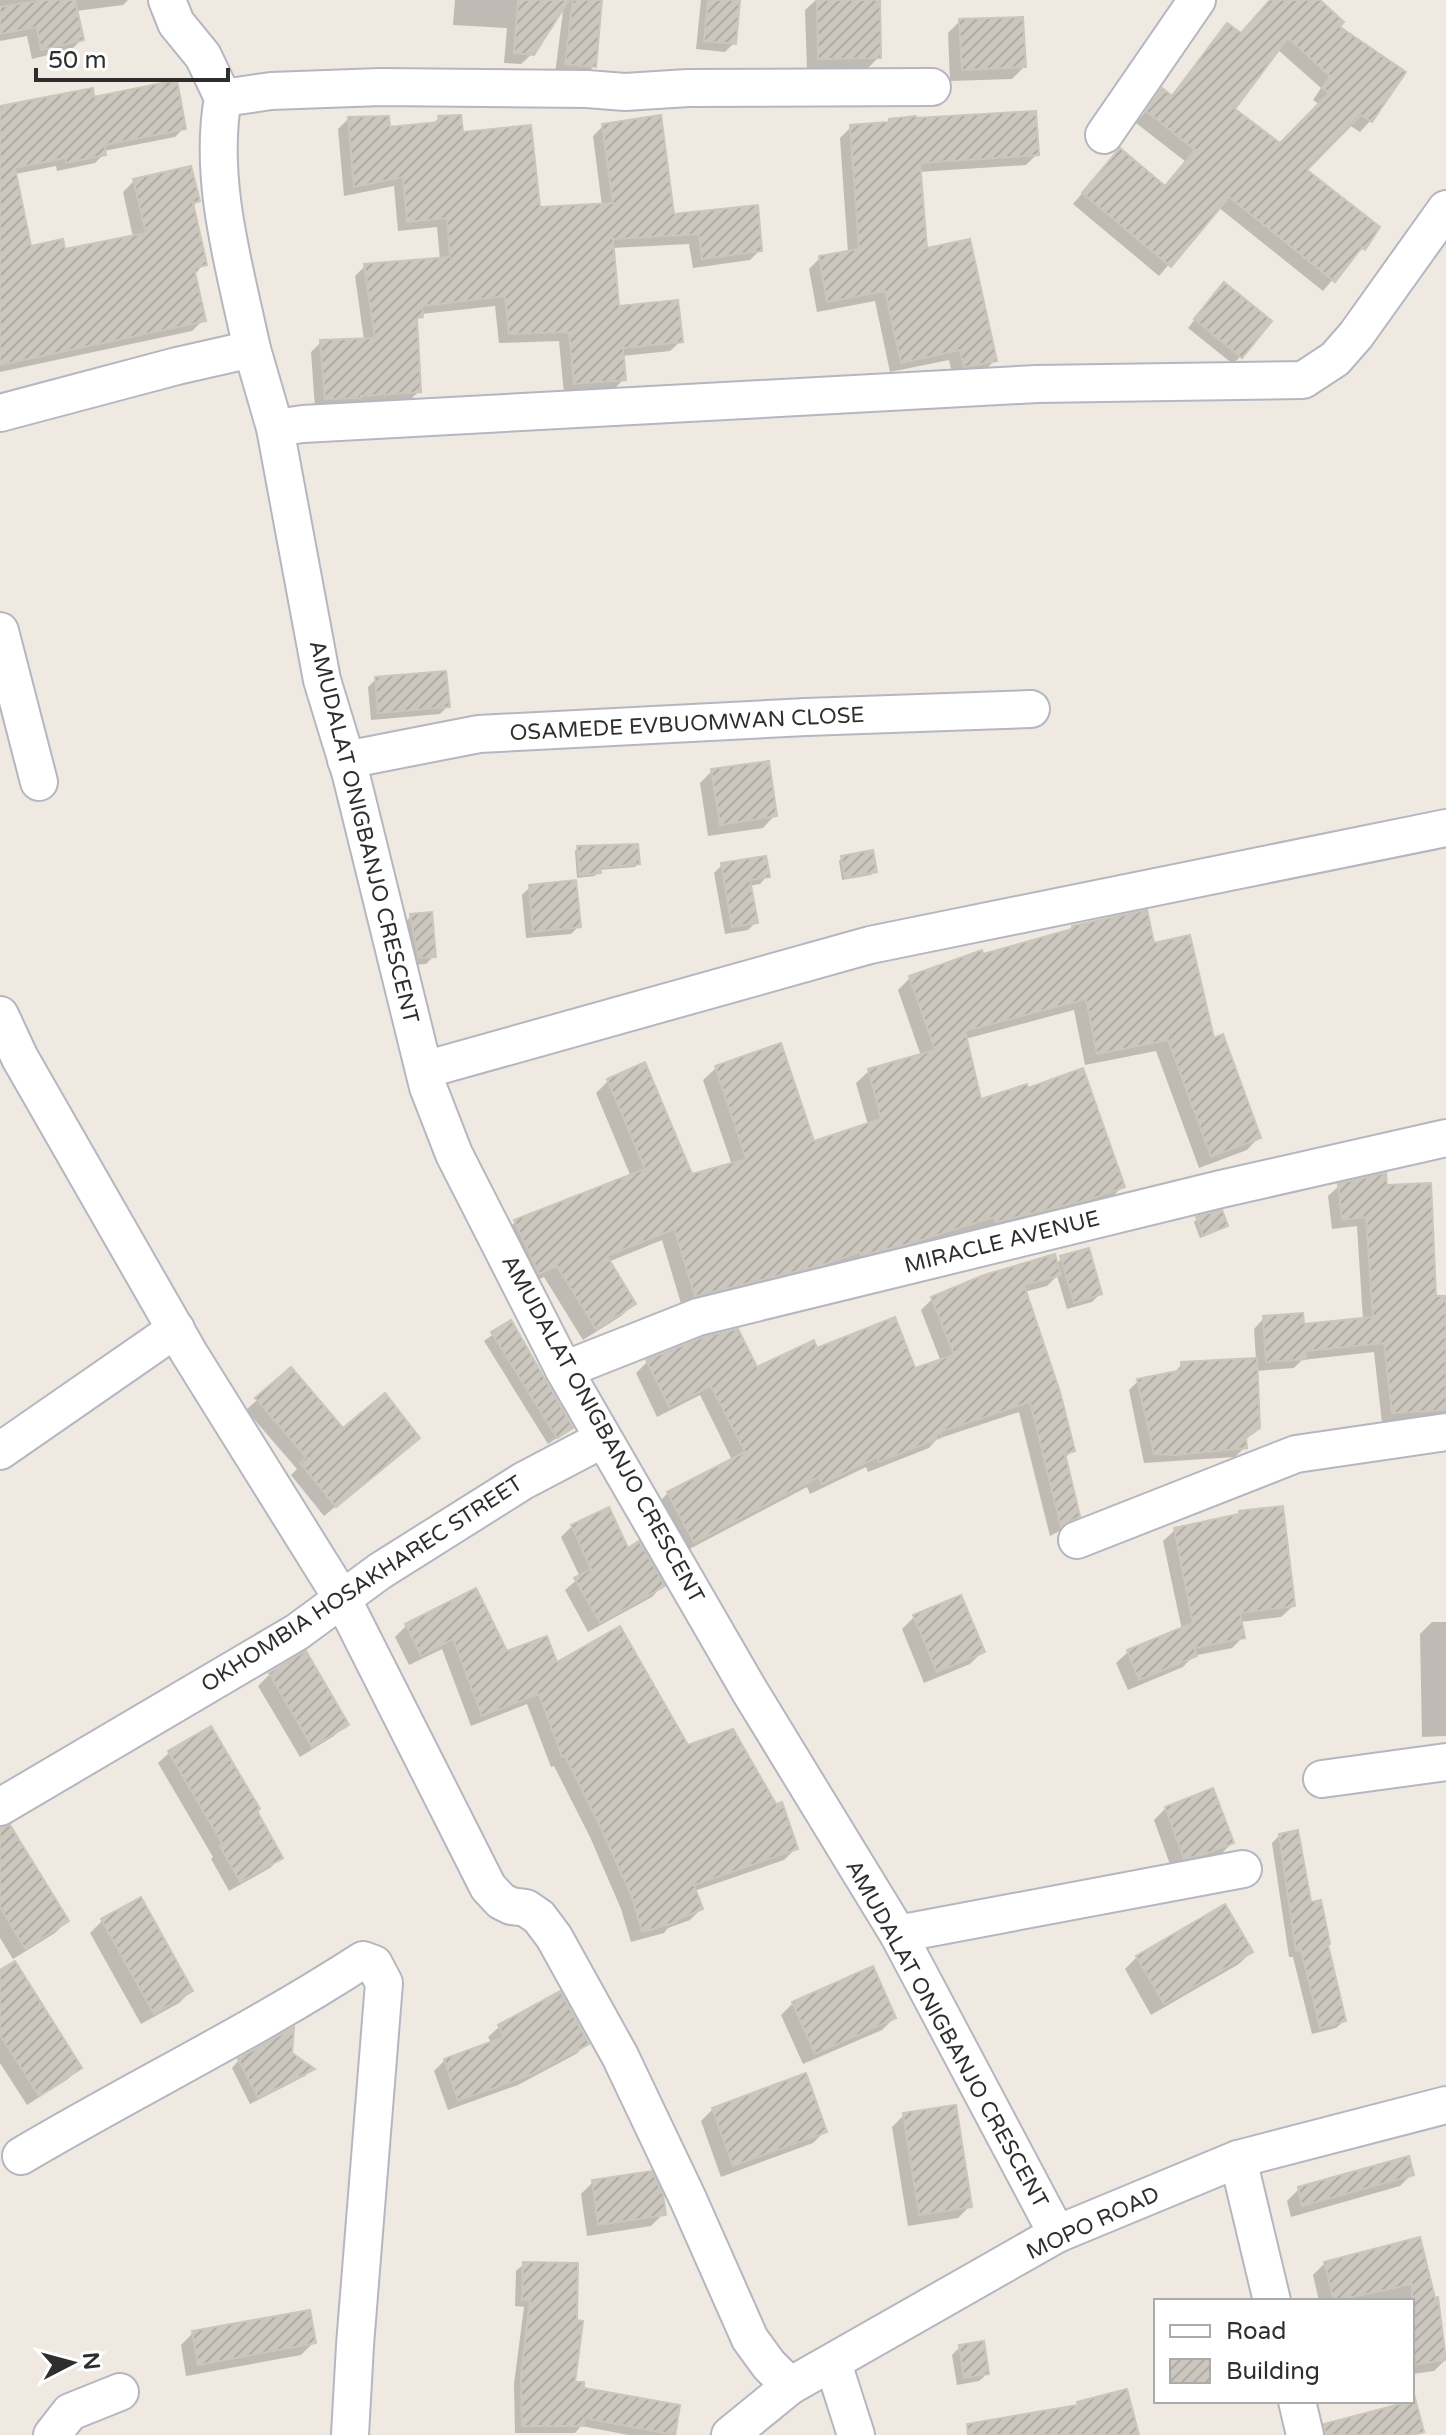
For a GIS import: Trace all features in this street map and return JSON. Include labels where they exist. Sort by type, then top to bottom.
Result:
[{"type":"street","points":[[167,0],[176,23],[203,56],[223,98],[271,91],[381,87],[625,92],[688,88],[932,87]]},
{"type":"street","points":[[1104,135],[1197,0]]},
{"type":"street","name":"AMUDALAT ONIGBANJO CRESCENT","points":[[223,98],[220,174],[226,221],[252,349],[275,428],[322,680],[346,760],[424,1070],[454,1154],[564,1370],[749,1690],[898,1934],[1057,2234]]},
{"type":"street","points":[[275,428],[334,422],[1037,384],[1303,380],[1335,359],[1356,335],[1446,209]]},
{"type":"street","points":[[0,413],[252,349]]},
{"type":"street","points":[[0,631],[39,782]]},
{"type":"street","name":"OSAMEDE EVBUOMWAN CLOSE","points":[[346,760],[479,734],[1031,709]]},
{"type":"street","points":[[424,1070],[870,945],[1446,828]]},
{"type":"street","points":[[0,1015],[10,1064],[343,1600],[488,1887],[501,1901],[526,1908],[539,1917],[554,1937],[620,2056],[750,2339],[790,2386]]},
{"type":"street","name":"MIRACLE AVENUE","points":[[564,1370],[698,1317],[1221,1189],[1446,1138]]},
{"type":"street","points":[[0,1451],[176,1329]]},
{"type":"street","points":[[1077,1540],[1296,1454],[1446,1432]]},
{"type":"street","name":"OKHOMBIA HOSAKHAREC STREET","points":[[0,1807],[297,1632],[380,1571],[523,1481],[603,1439]]},
{"type":"street","points":[[1322,1779],[1446,1762]]},
{"type":"street","points":[[898,1934],[1243,1869]]},
{"type":"street","points":[[21,2156],[110,2103],[301,2000],[363,1960],[374,1964],[384,1983],[350,2435]]},
{"type":"street","name":"MOPO ROAD","points":[[730,2435],[790,2386],[1057,2234],[1238,2159],[1446,2105]]},
{"type":"street","points":[[1238,2159],[1272,2299]]},
{"type":"street","points":[[833,2363],[856,2435]]},
{"type":"street","points":[[52,2435],[70,2412],[120,2392]]},
{"type":"street","points":[[1297,2403],[1305,2435]]},
{"type":"building","points":[[44,0],[75,0],[84,40],[41,50],[37,27],[0,34],[0,7]]},
{"type":"building","points":[[518,0],[569,0],[534,55],[514,53]]},
{"type":"building","points":[[573,0],[602,0],[596,67],[565,64]]},
{"type":"building","points":[[708,0],[740,0],[736,44],[704,41]]},
{"type":"building","points":[[817,0],[880,0],[881,58],[818,59]]},
{"type":"building","points":[[1270,0],[1320,0],[1344,22],[1340,27],[1406,72],[1372,122],[1361,115],[1307,170],[1380,227],[1365,250],[1362,247],[1335,282],[1229,197],[1171,267],[1082,193],[1120,148],[1165,186],[1195,150],[1146,111],[1162,88],[1172,96],[1227,23],[1241,33]],"holes":[[[1288,38],[1330,76],[1322,88],[1329,93],[1280,143],[1235,109]]]},
{"type":"building","points":[[1023,17],[1026,67],[962,70],[959,19]]},
{"type":"building","points":[[177,80],[186,129],[104,145],[106,155],[66,163],[65,158],[15,168],[31,246],[63,239],[65,249],[146,233],[133,179],[191,166],[200,201],[193,203],[207,265],[194,268],[206,321],[0,365],[0,106],[93,88],[94,97]]},
{"type":"building","points":[[1036,111],[1039,155],[920,163],[927,248],[970,239],[997,361],[964,367],[960,350],[901,363],[885,291],[827,302],[819,256],[859,249],[850,125],[916,116]]},
{"type":"building","points":[[461,115],[463,132],[531,125],[540,207],[613,203],[602,124],[661,115],[674,214],[758,205],[762,251],[702,259],[699,234],[613,239],[619,306],[678,300],[683,342],[623,348],[626,380],[574,384],[569,332],[509,334],[505,296],[422,306],[423,317],[417,318],[421,392],[325,399],[320,340],[375,338],[364,264],[450,257],[447,218],[407,222],[403,177],[354,187],[348,117],[389,116],[390,127],[439,122],[438,116]]},
{"type":"building","points":[[1224,282],[1272,321],[1242,358],[1194,319]]},
{"type":"building","points":[[446,671],[450,707],[378,713],[375,677]]},
{"type":"building","points":[[769,761],[777,816],[720,825],[711,769]]},
{"type":"building","points":[[638,844],[640,864],[600,868],[601,873],[580,875],[577,846]]},
{"type":"building","points":[[873,850],[877,872],[845,878],[841,856]]},
{"type":"building","points":[[766,856],[770,877],[750,880],[758,923],[732,927],[721,863]]},
{"type":"building","points":[[576,880],[581,927],[533,932],[529,885]]},
{"type":"building","points":[[1147,910],[1154,943],[1190,935],[1214,1038],[1223,1034],[1261,1138],[1211,1157],[1168,1040],[1097,1054],[1086,999],[965,1031],[981,1099],[1027,1084],[1028,1088],[1083,1068],[1125,1187],[1091,1199],[996,1222],[994,1217],[905,1245],[861,1255],[860,1252],[822,1265],[695,1296],[674,1229],[607,1256],[636,1304],[596,1329],[557,1266],[539,1274],[514,1220],[645,1169],[607,1079],[645,1062],[692,1174],[746,1159],[715,1066],[781,1043],[814,1141],[881,1119],[868,1069],[935,1050],[909,976],[982,950],[983,954],[1072,929],[1072,926]]},
{"type":"building","points":[[432,912],[436,957],[418,958],[410,914]]},
{"type":"building","points":[[1386,1173],[1387,1185],[1431,1183],[1436,1296],[1446,1296],[1446,1410],[1392,1413],[1384,1343],[1306,1351],[1306,1359],[1266,1362],[1263,1316],[1303,1313],[1304,1324],[1373,1317],[1366,1217],[1342,1220],[1338,1184]]},
{"type":"building","points":[[1222,1210],[1228,1226],[1203,1236],[1196,1217]]},
{"type":"building","points":[[1089,1248],[1102,1294],[1074,1303],[1060,1256]]},
{"type":"building","points":[[1055,1254],[1061,1275],[1024,1285],[1060,1392],[1075,1451],[1065,1454],[1080,1516],[1061,1527],[1030,1402],[940,1432],[942,1437],[879,1462],[877,1457],[822,1484],[818,1477],[694,1543],[667,1492],[745,1452],[711,1386],[669,1407],[646,1360],[704,1337],[738,1329],[757,1367],[814,1340],[817,1348],[895,1317],[915,1368],[954,1355],[931,1297],[984,1275]]},
{"type":"building","points":[[511,1320],[573,1428],[557,1438],[491,1332]]},
{"type":"building","points":[[1257,1358],[1260,1428],[1246,1438],[1247,1448],[1154,1454],[1137,1379],[1182,1370],[1181,1362]]},
{"type":"building","points":[[291,1367],[343,1428],[385,1393],[420,1438],[336,1507],[300,1463],[306,1457],[255,1398]]},
{"type":"building","points":[[1283,1506],[1295,1606],[1240,1613],[1245,1638],[1194,1648],[1197,1656],[1139,1680],[1127,1650],[1193,1623],[1174,1528],[1239,1514],[1239,1511]]},
{"type":"building","points":[[609,1507],[628,1548],[639,1541],[665,1586],[600,1623],[574,1578],[591,1569],[571,1525]]},
{"type":"building","points":[[476,1588],[507,1651],[547,1636],[557,1662],[620,1626],[688,1745],[733,1729],[776,1804],[782,1802],[798,1849],[694,1885],[703,1909],[677,1922],[642,1932],[632,1897],[565,1756],[562,1757],[539,1694],[482,1716],[453,1639],[421,1656],[405,1624]]},
{"type":"building","points":[[961,1595],[985,1652],[937,1672],[913,1615]]},
{"type":"building","points":[[306,1651],[349,1725],[312,1747],[269,1673]]},
{"type":"building","points":[[211,1726],[260,1809],[257,1811],[283,1858],[240,1882],[220,1846],[223,1845],[168,1751]]},
{"type":"building","points":[[1213,1788],[1234,1843],[1184,1859],[1165,1807]]},
{"type":"building","points":[[10,1825],[69,1921],[25,1949],[0,1907],[0,1828]]},
{"type":"building","points":[[1298,1830],[1311,1902],[1321,1900],[1346,2021],[1320,2028],[1301,1950],[1296,1951],[1279,1834]]},
{"type":"building","points":[[141,1897],[193,1991],[154,2014],[101,1919]]},
{"type":"building","points":[[1225,1904],[1253,1952],[1164,2004],[1136,1956]]},
{"type":"building","points":[[15,1961],[82,2068],[39,2096],[0,2035],[0,1970]]},
{"type":"building","points":[[873,1966],[896,2018],[815,2054],[792,2002]]},
{"type":"building","points":[[560,1991],[589,2044],[530,2075],[458,2101],[444,2059],[504,2037],[498,2025]]},
{"type":"building","points":[[294,2027],[292,2053],[315,2069],[258,2098],[238,2059]]},
{"type":"building","points":[[806,2073],[827,2132],[733,2166],[712,2108]]},
{"type":"building","points":[[956,2105],[972,2207],[919,2215],[903,2113]]},
{"type":"building","points":[[1409,2156],[1414,2175],[1302,2206],[1298,2187]]},
{"type":"building","points":[[652,2171],[663,2195],[666,2215],[598,2225],[592,2180]]},
{"type":"building","points":[[1420,2237],[1435,2298],[1438,2297],[1446,2360],[1414,2365],[1412,2284],[1333,2299],[1324,2262]]},
{"type":"building","points":[[523,2262],[578,2263],[577,2320],[583,2321],[575,2382],[584,2382],[584,2388],[680,2405],[675,2435],[584,2418],[584,2426],[522,2426],[521,2375],[530,2300],[522,2300]]},
{"type":"building","points":[[310,2310],[316,2343],[198,2365],[192,2331]]},
{"type":"building","points":[[984,2341],[989,2374],[964,2378],[959,2345]]},
{"type":"building","points":[[1127,2389],[1139,2435],[968,2435],[967,2424],[1078,2405],[1077,2402]]},
{"type":"building","points":[[1414,2399],[1424,2432],[1412,2435],[1325,2435],[1324,2424],[1414,2403]]}]
